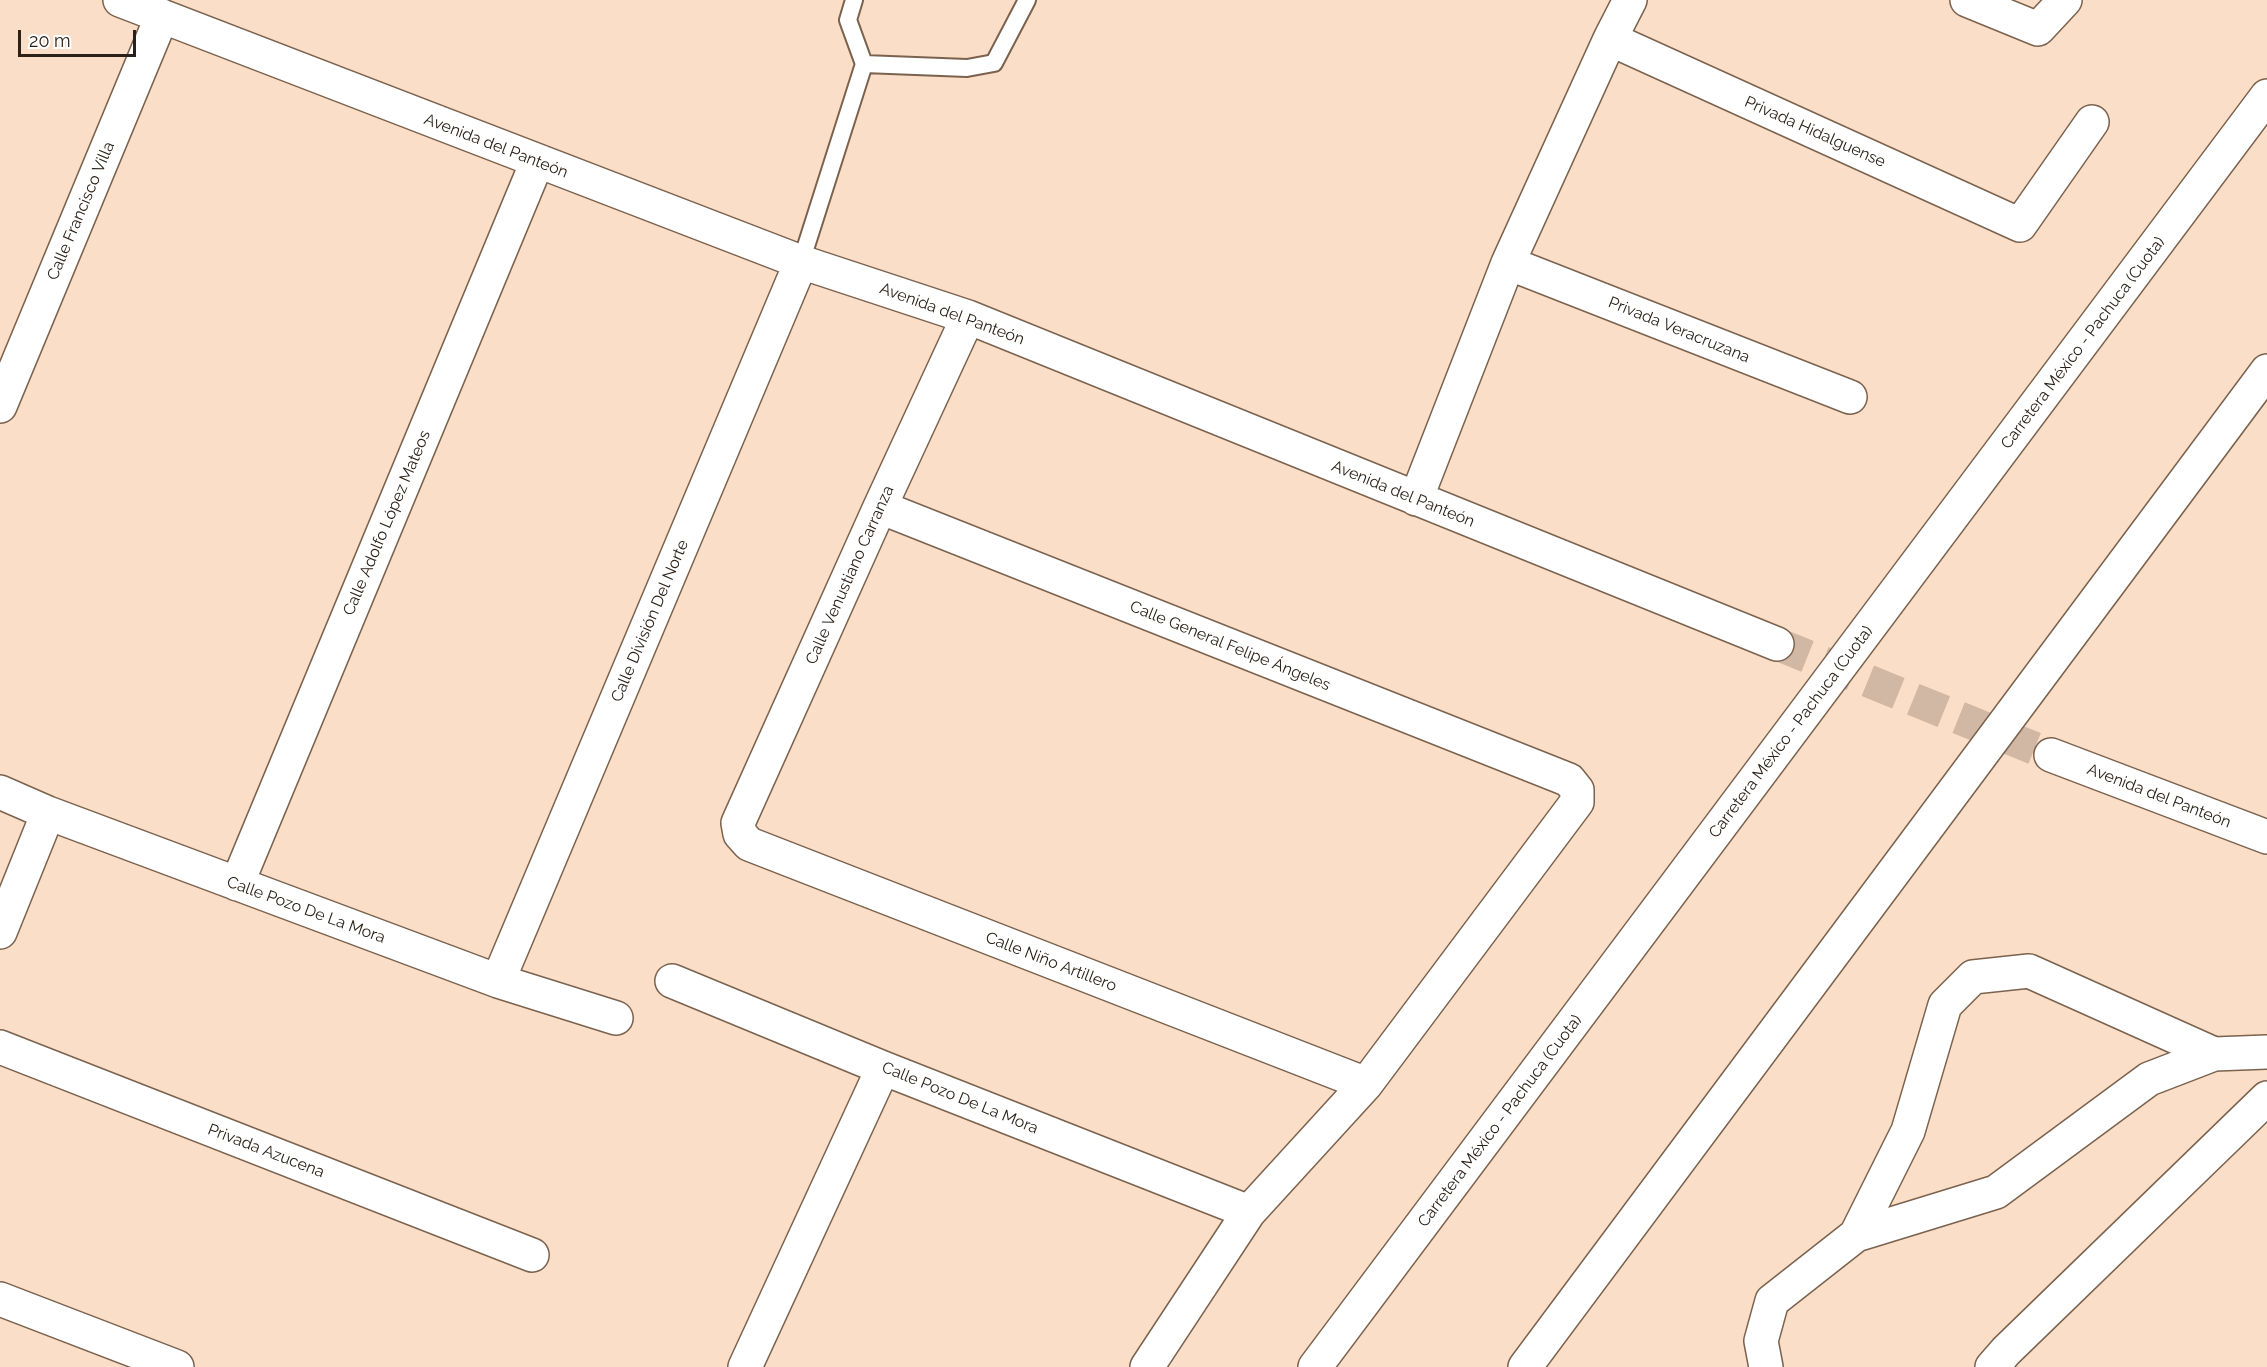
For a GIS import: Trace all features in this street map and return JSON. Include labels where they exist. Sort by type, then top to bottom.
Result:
[{"type":"main road","name":"Avenida del Panteón","points":[[120,0],[801,262],[968,317],[1777,644]]},
{"type":"main road","points":[[1416,499],[1508,262],[1630,0]]},
{"type":"main road","points":[[1967,0],[2038,29],[2064,0]]},
{"type":"main road","name":"Calle Francisco Villa","points":[[0,406],[162,16]]},
{"type":"main road","name":"Privada Hidalguense","points":[[1610,39],[2020,225],[2092,122]]},
{"type":"main road","name":"Carretera México - Pachuca (Cuota)","points":[[1315,1367],[2267,96]]},
{"type":"main road","name":"Calle Adolfo López Mateos","points":[[237,884],[537,162]]},
{"type":"main road","name":"Calle División Del Norte","points":[[498,981],[801,262]]},
{"type":"main road","name":"Privada Veracruzana","points":[[1508,262],[1850,397]]},
{"type":"main road","name":"Calle Venustiano Carranza","points":[[740,834],[738,823],[968,317]]},
{"type":"main road","points":[[1525,1367],[2267,371]]},
{"type":"main road","name":"Calle General Felipe Ángeles","points":[[880,507],[1569,780],[1577,790],[1577,802],[1366,1084]]},
{"type":"main road","name":"Avenida del Panteón","points":[[2051,755],[2267,837]]},
{"type":"main road","name":"Calle Pozo De La Mora","points":[[0,792],[48,813],[498,981],[616,1018]]},
{"type":"main road","points":[[0,932],[48,813]]},
{"type":"main road","name":"Calle Niño Artillero","points":[[740,834],[749,844],[1366,1084]]},
{"type":"main road","points":[[1856,1235],[1908,1131],[1945,1005],[1973,977],[2029,972],[2214,1054]]},
{"type":"main road","name":"Calle Pozo De La Mora","points":[[672,981],[884,1068],[1249,1212]]},
{"type":"main road","name":"Privada Azucena","points":[[0,1047],[532,1255]]},
{"type":"main road","points":[[1766,1367],[1761,1341],[1772,1301],[1856,1235],[1996,1192],[2149,1078],[2214,1054],[2267,1052]]},
{"type":"main road","points":[[745,1367],[884,1068]]},
{"type":"main road","points":[[1147,1367],[1249,1212],[1366,1084]]},
{"type":"main road","points":[[1992,1367],[2267,1098]]},
{"type":"main road","points":[[0,1299],[177,1367]]},
{"type":"lane","points":[[801,262],[864,64],[848,20],[854,0]]},
{"type":"lane","points":[[864,64],[967,68],[994,63],[1027,0]]},
{"type":"tunnel","points":[[1777,644],[2051,755]]}]
